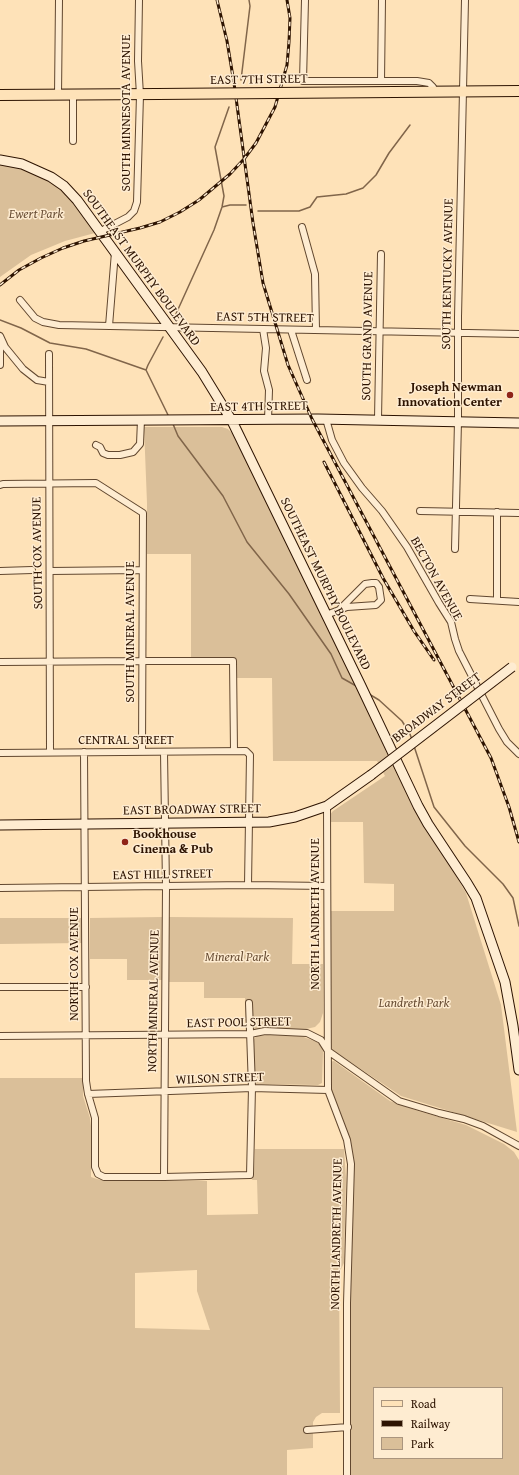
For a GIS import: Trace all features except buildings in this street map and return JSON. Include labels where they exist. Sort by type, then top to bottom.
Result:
[{"type":"main road","name":"EAST 7TH STREET","points":[[0,95],[519,91]]},
{"type":"street","points":[[58,95],[59,0]]},
{"type":"street","name":"SOUTH MINNESOTA AVENUE","points":[[101,231],[134,211],[138,195],[140,95],[138,61],[139,0]]},
{"type":"street","name":"EAST 7TH STREET","points":[[305,0],[303,81],[426,82],[432,86],[433,92]]},
{"type":"street","points":[[381,81],[382,0]]},
{"type":"street","name":"SOUTH KENTUCKY AVENUE","points":[[455,549],[465,0]]},
{"type":"street","points":[[72,95],[73,141]]},
{"type":"street","name":"SOUTHEAST MURPHY BOULEVARD","points":[[0,160],[22,164],[51,177],[64,186],[77,200],[202,372],[232,420],[418,806],[476,898],[504,982],[513,1026],[519,1070]]},
{"type":"street","points":[[302,226],[315,274],[316,330]]},
{"type":"street","points":[[109,326],[115,252]]},
{"type":"street","name":"SOUTH GRAND AVENUE","points":[[378,419],[380,254]]},
{"type":"street","name":"EAST 5TH STREET","points":[[20,300],[35,318],[43,322],[59,325],[519,334]]},
{"type":"street","points":[[263,329],[266,348],[264,371],[268,390],[268,420]]},
{"type":"street","points":[[291,330],[307,380]]},
{"type":"street","points":[[0,337],[0,365]]},
{"type":"street","points":[[0,337],[5,347],[26,372],[37,380],[49,382]]},
{"type":"street","name":"SOUTH COX AVENUE","points":[[49,354],[48,483],[50,571],[50,752]]},
{"type":"street","points":[[210,420],[220,411],[222,405]]},
{"type":"street","name":"BECTON AVENUE","points":[[326,419],[332,440],[344,463],[362,488],[382,511],[407,547],[451,622],[459,651],[507,742],[519,754]]},
{"type":"street","name":"EAST 4TH STREET","points":[[0,421],[378,419],[519,423]]},
{"type":"street","points":[[96,446],[100,447],[104,453],[108,455],[120,455],[133,452],[140,444],[141,420]]},
{"type":"street","points":[[0,485],[48,483]]},
{"type":"street","name":"SOUTH MINERAL AVENUE","points":[[48,483],[96,483],[142,513],[142,752]]},
{"type":"street","points":[[420,511],[519,513]]},
{"type":"street","points":[[497,512],[497,600]]},
{"type":"street","points":[[0,571],[32,570]]},
{"type":"street","points":[[50,571],[142,570]]},
{"type":"street","points":[[326,615],[340,609],[376,605],[381,600],[379,587],[376,583],[372,582],[366,584],[340,609]]},
{"type":"street","points":[[470,599],[519,602]]},
{"type":"street","points":[[0,662],[233,662],[234,751]]},
{"type":"street","name":"BROADWAY STREET","points":[[371,775],[516,665]]},
{"type":"street","name":"CENTRAL STREET","points":[[0,753],[246,751],[250,755],[249,823]]},
{"type":"street","name":"NORTH COX AVENUE","points":[[84,752],[86,1035],[88,1094],[95,1118],[95,1167],[98,1174],[104,1177],[164,1178]]},
{"type":"street","points":[[164,752],[166,824]]},
{"type":"street","name":"EAST BROADWAY STREET","points":[[0,825],[269,822],[286,819],[327,806],[371,775]]},
{"type":"street","name":"NORTH LANDRETH AVENUE","points":[[327,806],[328,1090],[347,1140],[351,1164],[347,1303],[347,1475]]},
{"type":"street","points":[[248,885],[249,823]]},
{"type":"street","name":"NORTH MINERAL AVENUE","points":[[164,1178],[166,824]]},
{"type":"street","name":"EAST HILL STREET","points":[[0,888],[248,885],[327,886]]},
{"type":"street","points":[[0,987],[86,987]]},
{"type":"street","points":[[164,1178],[250,1175],[252,1088],[249,1003]]},
{"type":"street","name":"EAST POOL STREET","points":[[0,1036],[250,1034],[265,1031],[307,1033],[321,1040],[328,1051],[399,1101],[464,1119],[483,1126],[519,1146]]},
{"type":"street","name":"WILSON STREET","points":[[88,1094],[252,1088],[328,1090]]},
{"type":"street","points":[[306,1430],[348,1427]]},
{"type":"green space","name":"Ewert Park","points":[[0,164],[22,168],[48,180],[60,189],[72,202],[95,233],[65,241],[31,255],[0,277]]},
{"type":"green space","name":"Landreth Park","points":[[144,427],[222,427],[228,429],[232,433],[279,526],[407,791],[466,893],[501,1005],[517,1132],[401,1096],[331,1049],[328,911],[394,911],[394,884],[364,883],[363,822],[329,822],[329,816],[333,811],[385,776],[377,761],[273,761],[272,678],[237,678],[237,664],[234,659],[230,658],[191,658],[191,554],[147,554],[147,503]]},
{"type":"green space","points":[[163,917],[163,980],[127,980],[127,959],[90,959],[90,918]]},
{"type":"green space","name":"Mineral Park","points":[[169,917],[293,918],[292,964],[323,964],[323,1013],[320,1022],[315,1027],[306,1029],[246,1031],[245,998],[204,998],[204,982],[169,982]]},
{"type":"green space","points":[[0,918],[82,918],[82,943],[0,944]]},
{"type":"green space","points":[[257,1036],[301,1036],[317,1042],[322,1047],[323,1052],[322,1083],[318,1085],[255,1084],[253,1040]]},
{"type":"green space","points":[[334,1061],[390,1101],[466,1125],[504,1144],[514,1152],[519,1160],[519,1475],[349,1475],[350,1185],[344,1139],[331,1104],[328,1062]]},
{"type":"green space","points":[[0,1078],[83,1078],[83,1096],[91,1126],[91,1177],[106,1181],[207,1181],[207,1215],[258,1214],[257,1180],[252,1180],[254,1174],[255,1149],[344,1149],[346,1178],[344,1263],[339,1273],[340,1413],[322,1413],[316,1417],[313,1422],[313,1448],[287,1450],[287,1475],[0,1475]],"holes":[[[197,1270],[197,1291],[210,1330],[135,1328],[135,1273]]]},
{"type":"waterway","points":[[241,80],[250,6],[249,0]]},
{"type":"waterway","points":[[175,316],[214,230],[222,207],[224,196],[215,147],[229,107]]},
{"type":"waterway","points":[[258,211],[299,211],[310,207],[317,197],[346,194],[363,188],[376,175],[389,153],[410,125]]},
{"type":"waterway","points":[[222,207],[230,205],[246,205]]},
{"type":"waterway","points":[[0,320],[21,328],[50,343],[86,349],[146,370]]},
{"type":"waterway","points":[[163,337],[146,370],[169,417]]},
{"type":"waterway","points":[[173,424],[178,436],[223,496],[247,542],[289,594],[331,654],[342,678],[358,687]]},
{"type":"waterway","points":[[369,694],[379,700],[402,721],[412,740]]},
{"type":"waterway","points":[[414,746],[434,807],[465,846],[503,884],[513,898],[519,926]]},
{"type":"railway","points":[[217,0],[227,41],[234,83],[253,223],[263,283],[288,365],[312,419],[491,758],[509,807],[519,842]]},
{"type":"railway","points":[[0,285],[19,270],[63,248],[84,241],[160,222],[199,200],[230,174],[256,143],[275,107],[287,65],[290,18],[287,0]]},
{"type":"railway","points":[[324,462],[383,578],[414,631],[434,660]]},
{"type":"place","name":"Joseph Newman Innovation Center","points":[[510,395]]},
{"type":"place","name":"Bookhouse Cinema & Pub","points":[[125,842]]}]
